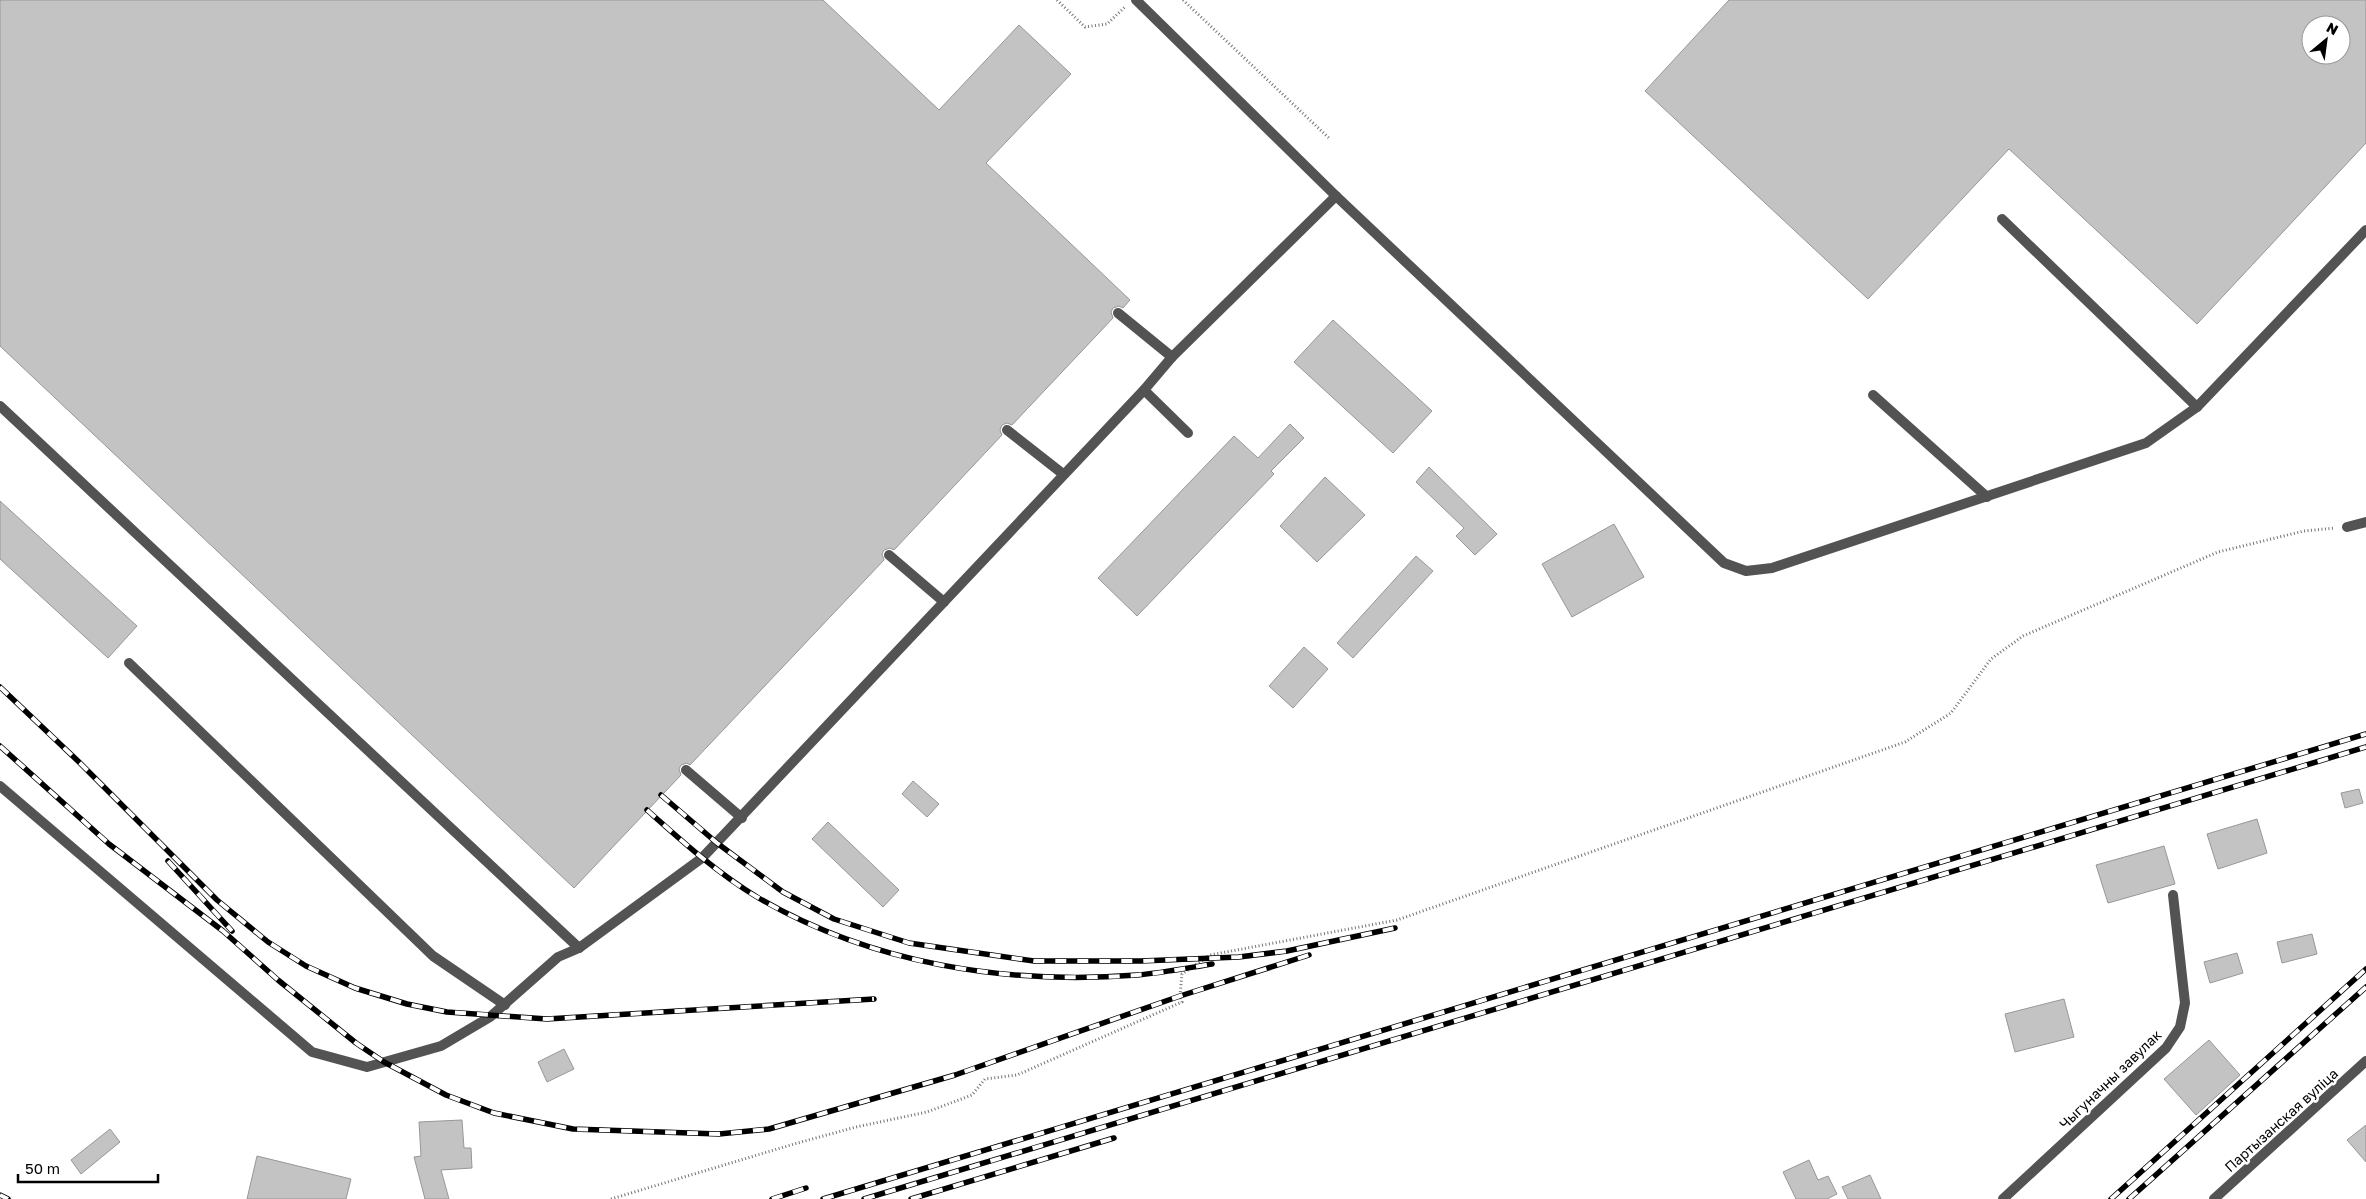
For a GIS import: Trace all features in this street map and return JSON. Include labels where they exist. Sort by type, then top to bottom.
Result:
[{"type":"street","points":[[1136,0],[1336,196],[1724,563],[1746,571],[1772,568],[2146,443],[2197,407],[2366,230]]},
{"type":"street","points":[[0,786],[312,1052],[366,1067],[441,1046],[490,1016],[505,1005],[558,957],[579,948],[702,858],[742,818],[1063,474],[1144,390],[1172,357],[1336,196]]},
{"type":"street","points":[[2002,219],[2197,407]]},
{"type":"street","points":[[1118,313],[1172,357]]},
{"type":"street","points":[[1144,390],[1188,433]]},
{"type":"street","points":[[1872,395],[1987,497]]},
{"type":"street","points":[[0,406],[579,948]]},
{"type":"street","points":[[1007,430],[1063,474]]},
{"type":"street","points":[[2347,527],[2366,522]]},
{"type":"street","points":[[888,555],[944,602]]},
{"type":"street","points":[[129,663],[433,956],[505,1005]]},
{"type":"street","points":[[686,770],[742,818]]},
{"type":"street","name":"Чыгуначны завулак","points":[[2003,1199],[2166,1048],[2180,1027],[2185,1003],[2173,895]]},
{"type":"street","name":"Партызанская вуліца","points":[[2214,1199],[2366,1061]]},
{"type":"path","points":[[1057,0],[1085,27],[1108,24],[1126,6]]},
{"type":"path","points":[[1183,0],[1330,139]]},
{"type":"path","points":[[612,1199],[856,1127],[927,1112],[972,1095],[985,1079],[1016,1074],[1182,1002],[1180,996],[1182,974],[1210,955],[1397,920],[1905,742],[1951,713],[1991,659],[2023,636],[2218,552],[2304,531],[2347,527]]},
{"type":"building","points":[[0,0],[823,0],[939,110],[1019,25],[1071,74],[986,163],[1130,300],[1123,308],[1119,306],[1113,308],[1111,312],[1113,318],[1012,425],[1007,423],[1002,425],[1000,430],[1002,435],[894,550],[890,548],[884,550],[882,554],[884,560],[690,765],[687,763],[681,765],[679,769],[681,775],[574,888],[0,346]]},
{"type":"building","points":[[1729,0],[2366,0],[2366,143],[2197,324],[2009,149],[1868,299],[1645,91]]},
{"type":"building","points":[[1333,320],[1432,411],[1393,453],[1294,362]]},
{"type":"building","points":[[1290,424],[1304,438],[1271,471],[1274,474],[1137,616],[1098,578],[1234,436],[1258,458]]},
{"type":"building","points":[[1429,467],[1497,534],[1475,555],[1456,536],[1464,528],[1416,482]]},
{"type":"building","points":[[1325,477],[1365,515],[1317,562],[1280,526]]},
{"type":"building","points":[[0,501],[137,626],[108,658],[0,559]]},
{"type":"building","points":[[1614,524],[1644,577],[1572,617],[1542,564]]},
{"type":"building","points":[[1416,556],[1433,571],[1353,658],[1337,643]]},
{"type":"building","points":[[1304,647],[1328,669],[1293,708],[1269,686]]},
{"type":"building","points":[[913,781],[939,804],[927,817],[902,794]]},
{"type":"building","points":[[2359,789],[2363,803],[2345,808],[2341,793]]},
{"type":"building","points":[[2257,819],[2267,853],[2218,869],[2207,834]]},
{"type":"building","points":[[828,822],[899,890],[883,907],[812,839]]},
{"type":"building","points":[[2164,846],[2175,884],[2108,903],[2096,865]]},
{"type":"building","points":[[2312,934],[2317,954],[2282,963],[2277,942]]},
{"type":"building","points":[[2237,953],[2243,973],[2210,983],[2204,962]]},
{"type":"building","points":[[2064,999],[2074,1037],[2015,1052],[2005,1014]]},
{"type":"building","points":[[2209,1040],[2240,1075],[2196,1115],[2164,1079]]},
{"type":"building","points":[[564,1049],[574,1069],[547,1082],[538,1062]]},
{"type":"building","points":[[462,1120],[464,1148],[471,1148],[472,1168],[441,1170],[449,1199],[425,1199],[414,1157],[421,1156],[419,1122]]},
{"type":"building","points":[[2366,1125],[2366,1162],[2347,1140]]},
{"type":"building","points":[[110,1129],[120,1142],[81,1174],[71,1160]]},
{"type":"building","points":[[257,1156],[351,1179],[346,1199],[247,1199]]},
{"type":"building","points":[[1809,1160],[1818,1180],[1828,1176],[1837,1194],[1827,1199],[1796,1199],[1783,1172]]},
{"type":"building","points":[[1870,1175],[1881,1199],[1848,1199],[1842,1187]]},
{"type":"railway","points":[[0,687],[79,762],[217,900],[268,942],[306,966],[355,988],[407,1004],[447,1012],[547,1019],[874,999]]},
{"type":"railway","points":[[823,1199],[2366,734]]},
{"type":"railway","points":[[0,746],[109,844],[223,931],[278,980],[356,1043],[384,1062],[446,1095],[494,1113],[573,1129],[719,1134],[769,1129],[955,1075],[1180,996],[1309,955]]},
{"type":"railway","points":[[864,1199],[2366,747]]},
{"type":"railway","points":[[661,795],[717,843],[783,892],[834,919],[909,943],[1034,961],[1141,961],[1239,957],[1287,951],[1395,928]]},
{"type":"railway","points":[[647,810],[714,867],[757,897],[801,920],[846,939],[893,954],[941,965],[989,972],[1038,976],[1088,977],[1137,975],[1212,964]]},
{"type":"railway","points":[[168,861],[232,931]]},
{"type":"railway","points":[[2111,1199],[2366,969]]},
{"type":"railway","points":[[2129,1199],[2366,987]]},
{"type":"railway","points":[[911,1199],[1114,1138]]},
{"type":"railway","points":[[772,1199],[806,1188]]},
{"type":"railway","points":[[0,1195],[8,1199]]}]
